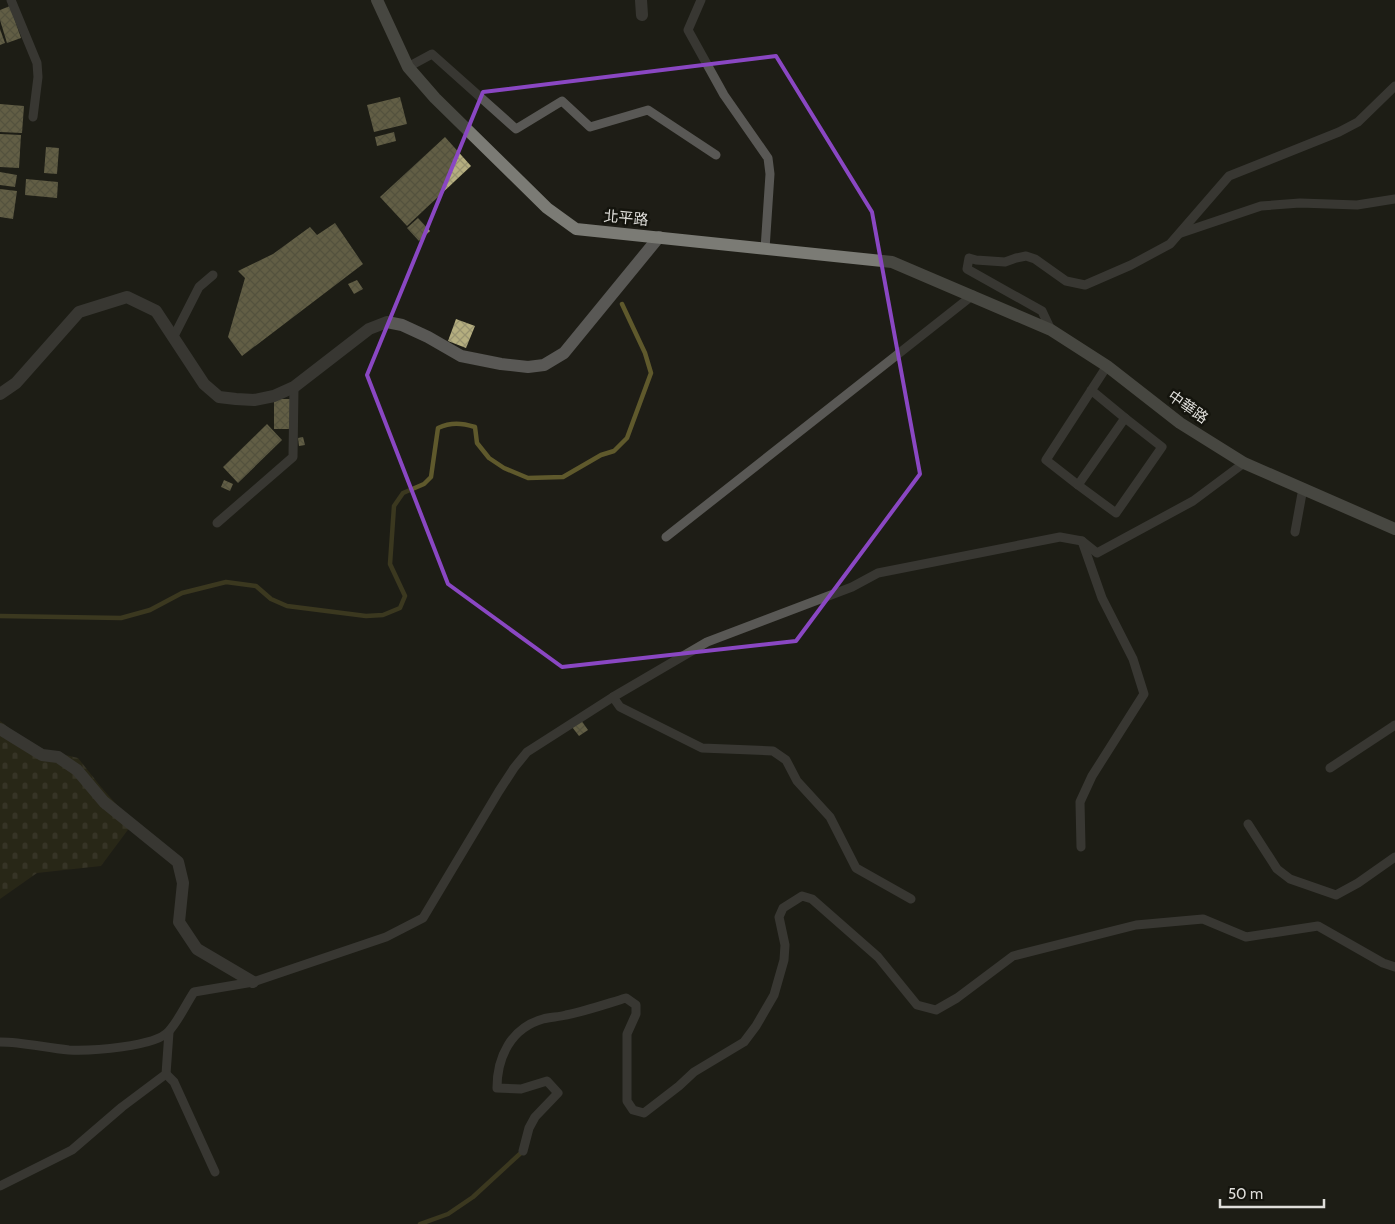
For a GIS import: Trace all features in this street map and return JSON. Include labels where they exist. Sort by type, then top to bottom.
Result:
[{"type":"street","name":"北平路","points":[[377,0],[408,67],[435,98],[547,208],[576,229],[892,262],[973,296]]},
{"type":"street","points":[[641,0],[642,15]]},
{"type":"street","points":[[0,394],[16,383],[79,312],[127,297],[156,311],[204,384],[219,396],[254,400],[274,396],[294,388],[369,329],[387,322],[402,325],[428,336],[461,356],[528,367],[544,364],[564,354],[659,237]]},
{"type":"street","name":"中華路","points":[[973,296],[1051,330],[1107,366],[1180,423],[1244,463],[1395,529]]},
{"type":"street","points":[[0,729],[42,755],[58,758],[77,770],[104,802],[178,862],[182,883],[179,922],[197,950],[253,982]]},
{"type":"lane","points":[[11,0],[37,63],[38,77],[34,117]]},
{"type":"lane","points":[[701,0],[688,30],[724,95],[768,158],[770,174],[765,249]]},
{"type":"lane","points":[[408,67],[432,54],[516,129],[562,101],[590,127],[648,110],[716,155]]},
{"type":"lane","points":[[1051,330],[1042,311],[968,269],[969,258],[1005,262],[1026,256],[1034,259],[1066,282],[1085,285],[1132,265],[1170,244],[1229,176],[1340,132],[1358,122],[1395,86]]},
{"type":"lane","points":[[1181,233],[1260,206],[1300,203],[1357,206],[1395,199]]},
{"type":"lane","points":[[173,338],[199,287],[212,275]]},
{"type":"lane","points":[[666,537],[973,296]]},
{"type":"lane","points":[[1091,390],[1162,447],[1116,513],[1046,460],[1091,390],[1107,366]]},
{"type":"lane","points":[[217,522],[293,458],[294,388]]},
{"type":"lane","points":[[1078,485],[1125,418]]},
{"type":"lane","points":[[0,1042],[15,1042],[70,1050],[128,1046],[156,1041],[169,1032],[194,992],[253,982],[386,937],[423,918],[499,791],[527,752],[613,697],[707,642],[852,587],[878,573],[1060,537],[1082,541],[1097,553],[1193,501],[1244,463]]},
{"type":"lane","points":[[1295,532],[1303,488]]},
{"type":"lane","points":[[1081,847],[1080,802],[1092,776],[1144,694],[1133,659],[1102,598],[1082,541]]},
{"type":"lane","points":[[613,697],[620,707],[702,748],[773,751],[786,760],[798,781],[830,817],[856,868],[911,899]]},
{"type":"lane","points":[[1330,768],[1395,725]]},
{"type":"lane","points":[[1248,824],[1277,869],[1290,879],[1336,895],[1358,883],[1395,857]]},
{"type":"lane","points":[[523,1151],[532,1122],[558,1093],[547,1081],[521,1089],[497,1088],[497,1073],[503,1051],[510,1040],[523,1028],[542,1019],[565,1016],[626,998],[636,1005],[636,1014],[627,1034],[627,1100],[634,1110],[644,1113],[694,1072],[744,1042],[756,1026],[774,995],[784,960],[784,944],[779,917],[783,908],[802,896],[812,899],[878,957],[917,1005],[936,1010],[957,998],[1014,956],[1136,924],[1203,919],[1246,937],[1318,926],[1384,963],[1395,967]]},
{"type":"lane","points":[[0,1186],[72,1150],[122,1107],[166,1074],[169,1032]]},
{"type":"lane","points":[[166,1074],[174,1082],[215,1172]]},
{"type":"highlighted area","points":[[776,56],[872,212],[920,474],[796,641],[562,667],[448,584],[367,375],[483,92]]},
{"type":"green space","points":[[0,721],[18,735],[45,750],[78,758],[133,823],[101,866],[37,873],[0,899]]},
{"type":"building","points":[[10,6],[21,38],[7,43],[0,20],[0,10]]},
{"type":"building","points":[[0,29],[5,43],[0,45]]},
{"type":"building","points":[[400,97],[407,124],[374,132],[367,105]]},
{"type":"building","points":[[0,104],[24,106],[22,133],[0,132]]},
{"type":"building","points":[[394,132],[396,141],[377,146],[375,137]]},
{"type":"building","points":[[0,134],[21,135],[19,168],[0,167]]},
{"type":"building","points":[[445,137],[471,166],[407,226],[380,197]]},
{"type":"building","points":[[46,147],[59,148],[57,174],[44,173]]},
{"type":"building","points":[[0,172],[17,175],[15,187],[0,185]]},
{"type":"building","points":[[26,179],[58,182],[57,198],[25,195]]},
{"type":"building","points":[[0,189],[17,191],[13,219],[0,217]]},
{"type":"building","points":[[418,218],[430,231],[419,241],[407,228]]},
{"type":"building","points":[[335,223],[363,264],[242,356],[228,337],[245,278],[238,271],[273,254],[310,227],[317,235]]},
{"type":"building","points":[[357,280],[363,289],[354,294],[348,284]]},
{"type":"building","points":[[456,319],[475,326],[466,348],[448,341]]},
{"type":"building","points":[[274,399],[290,399],[290,429],[274,429]]},
{"type":"building","points":[[267,424],[282,440],[238,483],[223,467]]},
{"type":"building","points":[[303,437],[305,445],[299,446],[298,438]]},
{"type":"building","points":[[224,480],[233,484],[230,491],[221,487]]},
{"type":"building","points":[[581,720],[588,730],[579,736],[572,727]]},
{"type":"waterway","points":[[0,616],[121,618],[150,610],[182,593],[226,582],[256,586],[271,599],[287,606],[366,616],[383,615],[400,608],[405,596],[390,564],[394,506],[403,493],[424,484],[431,477],[438,428],[457,424],[475,427],[477,443],[489,458],[504,468],[528,478],[563,477],[601,455],[614,451],[627,438],[651,373],[645,353],[622,304]]},
{"type":"waterway","points":[[420,1224],[448,1214],[473,1197],[523,1151]]}]
